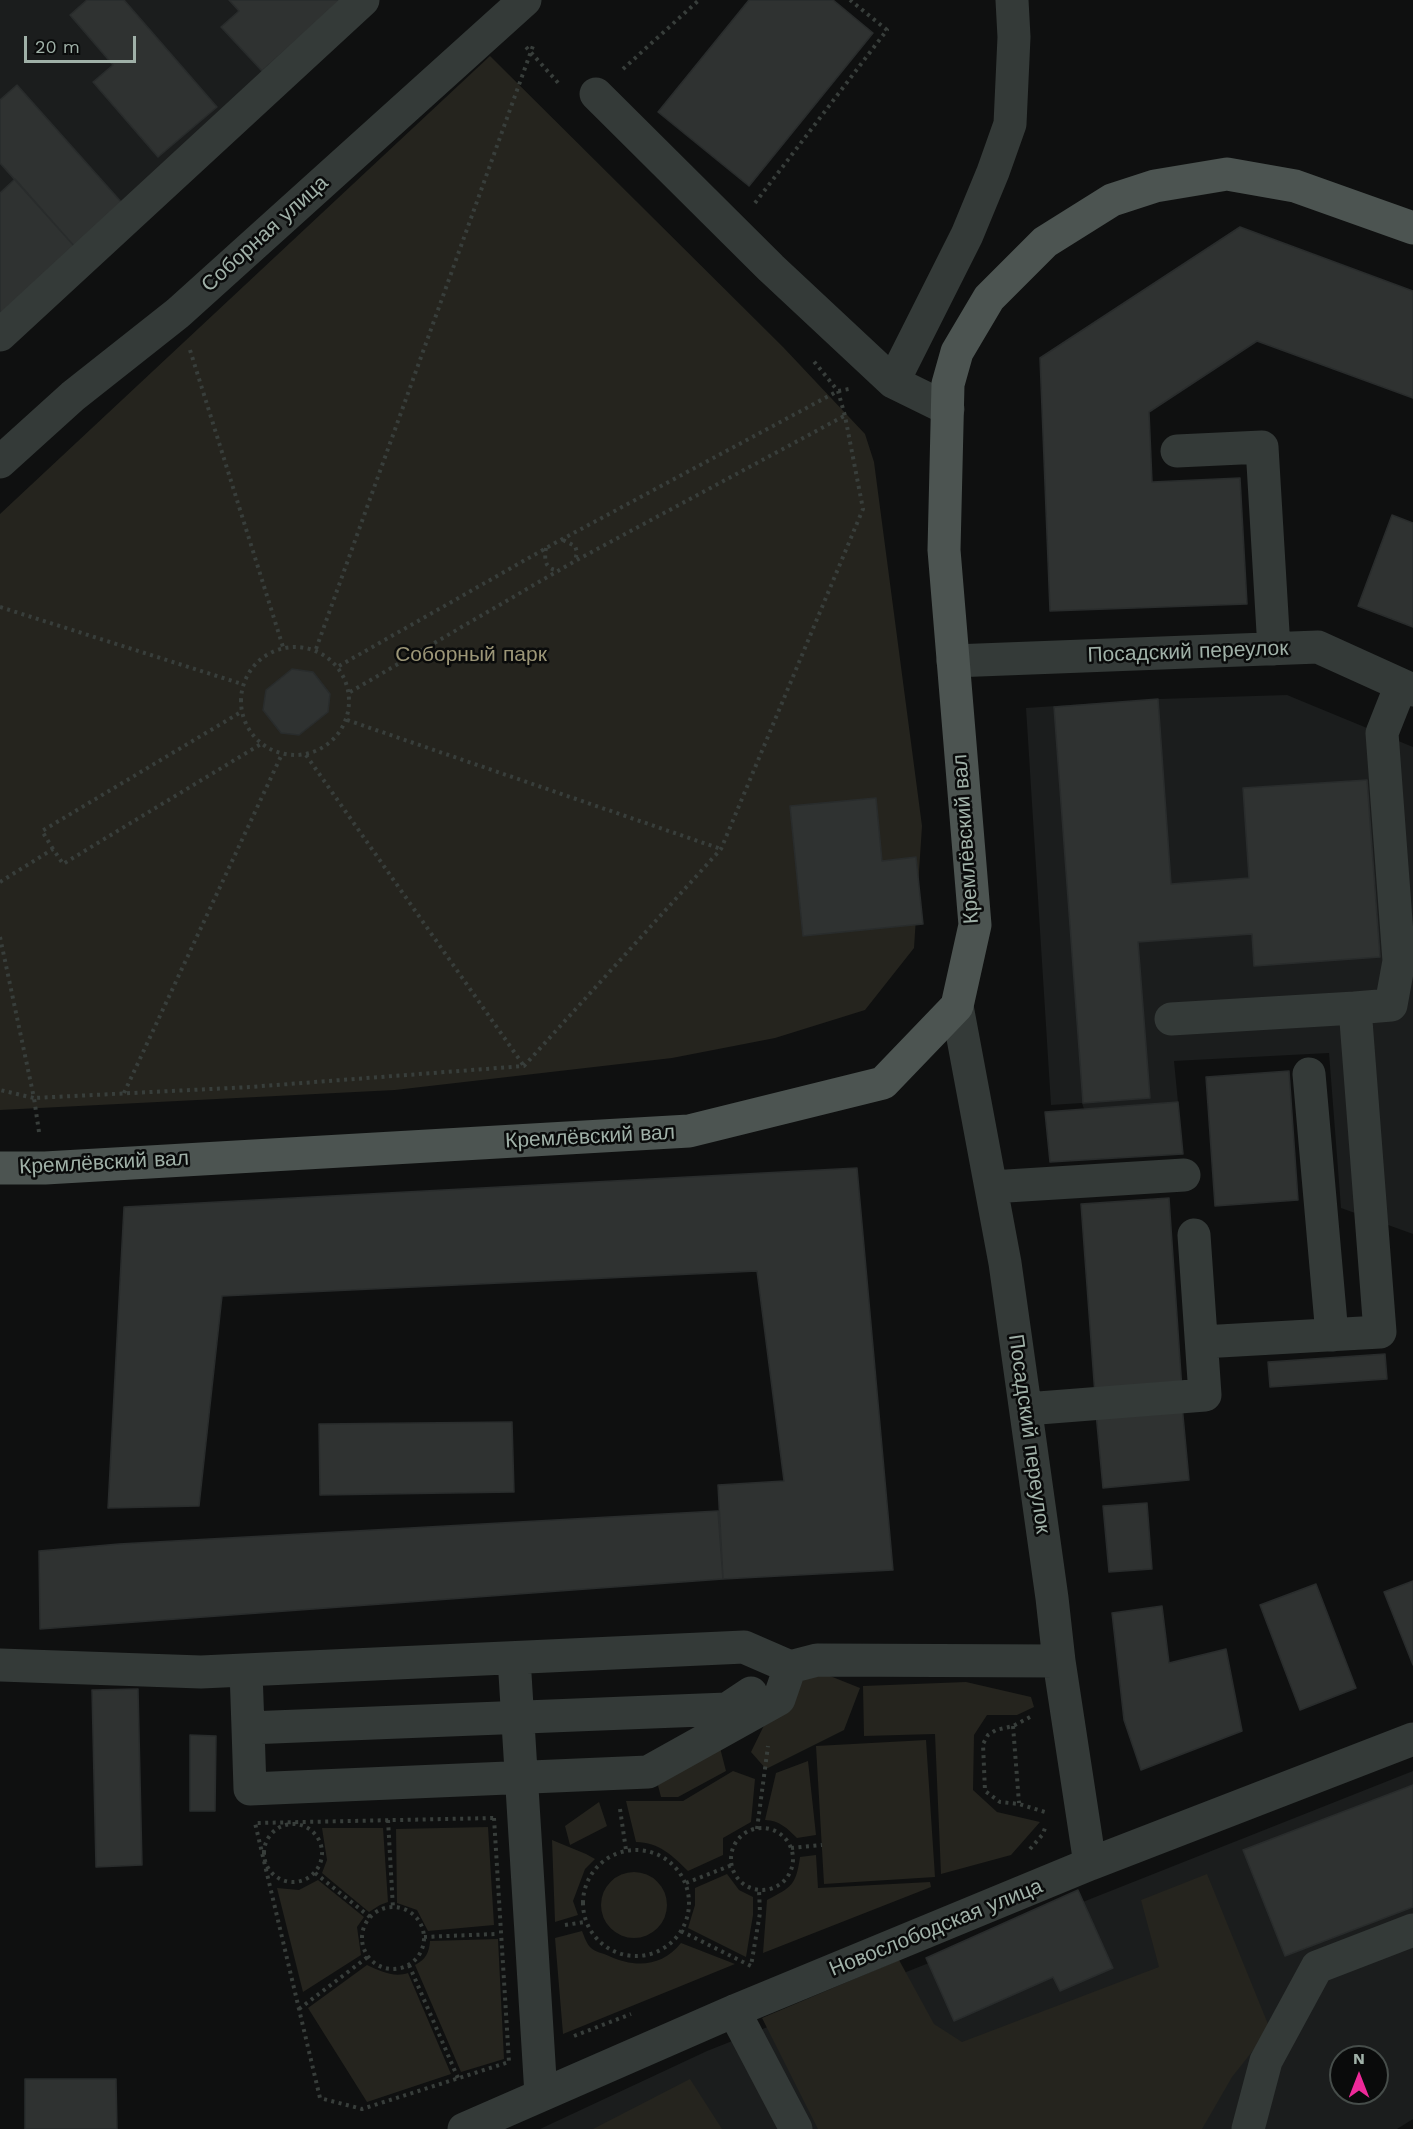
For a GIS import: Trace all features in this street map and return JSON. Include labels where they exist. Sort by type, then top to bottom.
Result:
[{"type":"main road","name":"Кремлёвский вал","points":[[0,1168],[45,1168],[689,1131],[884,1083],[957,1006],[975,925],[944,550],[948,384],[957,352],[989,298],[1045,242],[1112,200],[1155,186],[1227,174],[1295,186],[1413,228]]},
{"type":"street","points":[[0,334],[363,0]]},
{"type":"street","name":"Соборная улица","points":[[0,462],[73,396],[178,313],[525,0]]},
{"type":"street","points":[[893,382],[967,235],[1010,124],[1014,37],[1012,0]]},
{"type":"street","points":[[596,94],[734,231],[893,382],[948,409]]},
{"type":"street","points":[[1177,451],[1262,447],[1274,649]]},
{"type":"street","name":"Посадский переулок","points":[[953,660],[1318,647],[1407,688]]},
{"type":"street","points":[[1171,1019],[1391,1005],[1399,961],[1382,733],[1407,688]]},
{"type":"street","name":"Посадский переулок","points":[[957,1006],[1005,1263],[1059,1661],[1090,1864]]},
{"type":"street","points":[[1202,1342],[1380,1332],[1355,1008]]},
{"type":"street","points":[[1310,1074],[1332,1335]]},
{"type":"street","points":[[991,1187],[1184,1175]]},
{"type":"street","points":[[1026,1408],[1205,1395],[1194,1235]]},
{"type":"street","points":[[0,1665],[201,1672],[246,1671],[744,1647],[790,1667]]},
{"type":"street","points":[[514,1658],[522,1778],[523,2056],[541,2096]]},
{"type":"street","points":[[248,1728],[727,1709],[790,1667],[817,1660],[1059,1661]]},
{"type":"street","points":[[246,1671],[250,1789],[648,1772],[779,1699],[790,1667]]},
{"type":"street","name":"Новослободская улица","points":[[464,2129],[734,2011],[1090,1864],[1413,1739]]},
{"type":"street","points":[[1248,2129],[1266,2061],[1317,1967],[1413,1930]]},
{"type":"street","points":[[734,2011],[796,2129]]},
{"type":"path","points":[[596,94],[699,0]]},
{"type":"path","points":[[734,231],[888,30],[849,0]]},
{"type":"path","points":[[501,21],[563,87]]},
{"type":"path","points":[[316,649],[534,42]]},
{"type":"path","points":[[178,313],[283,647]]},
{"type":"path","points":[[0,1090],[34,1098],[250,1087],[524,1066],[721,849],[863,509],[838,391],[809,356]]},
{"type":"path","points":[[339,666],[546,548],[838,391]]},
{"type":"path","points":[[350,692],[575,561],[845,416]]},
{"type":"path","points":[[563,540],[575,546],[577,552],[575,561]]},
{"type":"path","points":[[546,548],[544,559],[546,564],[554,570],[560,570]]},
{"type":"path","points":[[0,608],[243,684]]},
{"type":"path","points":[[299,646],[316,649],[339,666],[350,692],[347,720],[332,742],[306,755],[282,754],[261,744],[253,736],[241,712],[243,684],[262,657],[283,647],[299,646]]},
{"type":"path","points":[[241,712],[42,831],[53,849],[63,864],[261,744]]},
{"type":"path","points":[[347,720],[721,849]]},
{"type":"path","points":[[124,1093],[282,754]]},
{"type":"path","points":[[306,755],[524,1066]]},
{"type":"path","points":[[0,882],[53,849]]},
{"type":"path","points":[[0,937],[34,1098],[45,1168]]},
{"type":"path","points":[[757,1829],[771,1719],[779,1699]]},
{"type":"path","points":[[1038,1713],[1013,1726],[996,1730],[988,1735],[983,1744],[985,1791],[1000,1802],[1019,1804],[1052,1814]]},
{"type":"path","points":[[1013,1726],[1019,1804]]},
{"type":"path","points":[[620,1806],[626,1850]]},
{"type":"path","points":[[523,2056],[501,1934],[494,1818],[255,1823],[320,2098],[362,2109],[523,2056],[633,2013]]},
{"type":"path","points":[[388,1820],[393,1908]]},
{"type":"path","points":[[291,1823],[311,1830],[318,1837],[322,1846],[320,1865],[315,1873],[299,1882],[280,1880],[272,1874],[264,1858],[264,1847],[274,1831],[291,1823]]},
{"type":"path","points":[[1029,1850],[1043,1834],[1047,1824]]},
{"type":"path","points":[[757,1829],[778,1832],[791,1848],[793,1858],[791,1869],[778,1885],[759,1890],[741,1882],[735,1874],[732,1856],[739,1838],[757,1829]]},
{"type":"path","points":[[791,1848],[822,1845]]},
{"type":"path","points":[[626,1850],[648,1850],[664,1857],[677,1868],[686,1883],[689,1899],[687,1916],[681,1932],[669,1945],[653,1953],[635,1956],[617,1953],[601,1943],[589,1930],[583,1912],[583,1894],[589,1877],[600,1862],[615,1854],[626,1850]]},
{"type":"path","points":[[686,1883],[732,1865]]},
{"type":"path","points":[[315,1873],[370,1917]]},
{"type":"path","points":[[751,1966],[760,1913],[759,1890]]},
{"type":"path","points":[[399,1907],[409,1911],[417,1918],[424,1937],[417,1957],[409,1965],[400,1968],[381,1966],[369,1956],[363,1944],[363,1935],[370,1917],[378,1911],[393,1908],[399,1907]]},
{"type":"path","points":[[681,1932],[751,1966]]},
{"type":"path","points":[[424,1937],[501,1934]]},
{"type":"path","points":[[299,2009],[369,1956]]},
{"type":"path","points":[[740,1971],[762,1962]]},
{"type":"path","points":[[409,1965],[458,2078]]},
{"type":"shaded area","points":[[0,0],[351,0],[0,317]]},
{"type":"shaded area","points":[[1287,695],[1413,747],[1413,1234],[1341,1208],[1329,1053],[1174,1061],[1178,1102],[1084,1109],[1082,1103],[1051,1105],[1026,708],[1158,699]]},
{"type":"shaded area","points":[[1413,1771],[1413,2119],[1397,2129],[540,2129],[707,2051]]},
{"type":"green space","name":"Соборный парк","points":[[490,56],[783,347],[865,434],[874,462],[922,826],[914,948],[865,1010],[775,1038],[672,1058],[395,1090],[0,1110],[0,514]]},
{"type":"green space","points":[[810,1668],[860,1688],[844,1730],[766,1769],[751,1752],[774,1705]]},
{"type":"green space","points":[[966,1682],[1031,1697],[1034,1707],[1017,1715],[987,1715],[974,1735],[973,1790],[997,1812],[1040,1822],[1011,1855],[941,1874],[935,1734],[864,1736],[863,1686]]},
{"type":"green space","points":[[718,1740],[726,1771],[678,1797],[661,1797],[655,1774]]},
{"type":"green space","points":[[926,1740],[935,1877],[824,1884],[816,1746]]},
{"type":"green space","points":[[808,1761],[816,1835],[797,1838],[779,1823],[765,1820],[776,1773]]},
{"type":"green space","points":[[733,1771],[755,1779],[751,1822],[723,1838],[723,1855],[688,1871],[659,1847],[636,1842],[626,1801],[683,1801]]},
{"type":"green space","points":[[599,1802],[607,1826],[570,1845],[565,1826]]},
{"type":"green space","points":[[488,1827],[494,1925],[428,1931],[417,1910],[397,1903],[396,1829]]},
{"type":"green space","points":[[322,1828],[383,1828],[388,1902],[369,1912],[322,1873],[327,1860]]},
{"type":"green space","points":[[552,1840],[595,1859],[585,1869],[573,1901],[578,1915],[555,1922]]},
{"type":"green space","points":[[816,1855],[818,1888],[930,1882],[931,1887],[763,1953],[767,1900],[791,1884],[797,1874],[800,1857]]},
{"type":"green space","points":[[634,1872],[646,1875],[657,1882],[664,1893],[667,1905],[664,1917],[657,1928],[646,1935],[634,1938],[622,1935],[611,1928],[604,1917],[601,1905],[604,1893],[611,1882],[622,1875]]},
{"type":"green space","points":[[727,1874],[739,1890],[753,1897],[753,1915],[746,1957],[688,1928],[695,1905],[695,1888]]},
{"type":"green space","points":[[1207,1874],[1270,2029],[1232,2077],[1202,2129],[818,2129],[762,2018],[899,1960],[934,2024],[962,2042],[1159,1967],[1141,1900]]},
{"type":"green space","points":[[318,1880],[364,1917],[357,1927],[361,1955],[303,1992],[277,1888],[299,1890]]},
{"type":"green space","points":[[582,1931],[590,1947],[619,1960],[638,1963],[657,1961],[674,1951],[681,1943],[735,1964],[563,2034],[555,1938]]},
{"type":"green space","points":[[498,1939],[504,2059],[461,2072],[415,1965],[426,1955],[430,1941]]},
{"type":"green space","points":[[367,1965],[392,1974],[408,1973],[451,2074],[367,2102],[308,2008]]},
{"type":"green space","points":[[690,2079],[722,2129],[593,2129]]},
{"type":"building","points":[[87,0],[124,0],[217,107],[158,157],[93,82],[113,65],[70,15]]},
{"type":"building","points":[[229,0],[342,0],[262,71],[221,27],[239,11]]},
{"type":"building","points":[[749,0],[833,0],[873,33],[749,186],[658,112]]},
{"type":"building","points":[[17,85],[123,204],[75,247],[0,163],[0,100]]},
{"type":"building","points":[[15,179],[75,247],[0,314],[0,193]]},
{"type":"building","points":[[1240,227],[1413,291],[1413,398],[1257,341],[1149,412],[1152,482],[1240,478],[1247,604],[1050,611],[1040,358]]},
{"type":"building","points":[[1392,515],[1413,523],[1413,627],[1358,606]]},
{"type":"building","points":[[292,669],[313,672],[330,694],[328,712],[299,735],[281,733],[263,710],[266,690]]},
{"type":"building","points":[[1158,699],[1171,884],[1249,878],[1243,788],[1367,780],[1380,957],[1254,966],[1252,934],[1138,942],[1150,1098],[1083,1103],[1054,707]]},
{"type":"building","points":[[876,798],[882,861],[916,857],[923,924],[803,936],[790,806]]},
{"type":"building","points":[[1289,1071],[1298,1200],[1215,1206],[1206,1077]]},
{"type":"building","points":[[1178,1102],[1183,1154],[1050,1162],[1045,1112]]},
{"type":"building","points":[[857,1168],[893,1570],[723,1579],[718,1485],[784,1481],[757,1271],[222,1296],[199,1506],[108,1508],[124,1207]]},
{"type":"building","points":[[1169,1198],[1182,1390],[1095,1395],[1081,1204]]},
{"type":"building","points":[[1385,1354],[1387,1379],[1270,1387],[1268,1362]]},
{"type":"building","points":[[1182,1405],[1189,1480],[1103,1488],[1096,1413]]},
{"type":"building","points":[[512,1422],[514,1492],[320,1495],[319,1424]]},
{"type":"building","points":[[1147,1503],[1152,1569],[1109,1572],[1103,1506]]},
{"type":"building","points":[[718,1511],[723,1579],[40,1629],[39,1551],[119,1544]]},
{"type":"building","points":[[1413,1581],[1413,1665],[1384,1592]]},
{"type":"building","points":[[1316,1584],[1356,1688],[1300,1710],[1260,1605]]},
{"type":"building","points":[[1162,1606],[1169,1663],[1226,1649],[1242,1731],[1141,1770],[1124,1720],[1112,1613]]},
{"type":"building","points":[[138,1689],[142,1865],[96,1867],[92,1690]]},
{"type":"building","points":[[190,1735],[216,1736],[215,1811],[190,1811]]},
{"type":"building","points":[[1413,1785],[1413,1907],[1285,1956],[1243,1850]]},
{"type":"building","points":[[1078,1890],[1113,1968],[1060,1991],[1053,1977],[954,2021],[926,1958]]},
{"type":"building","points":[[25,2079],[116,2079],[117,2129],[25,2129]]}]
